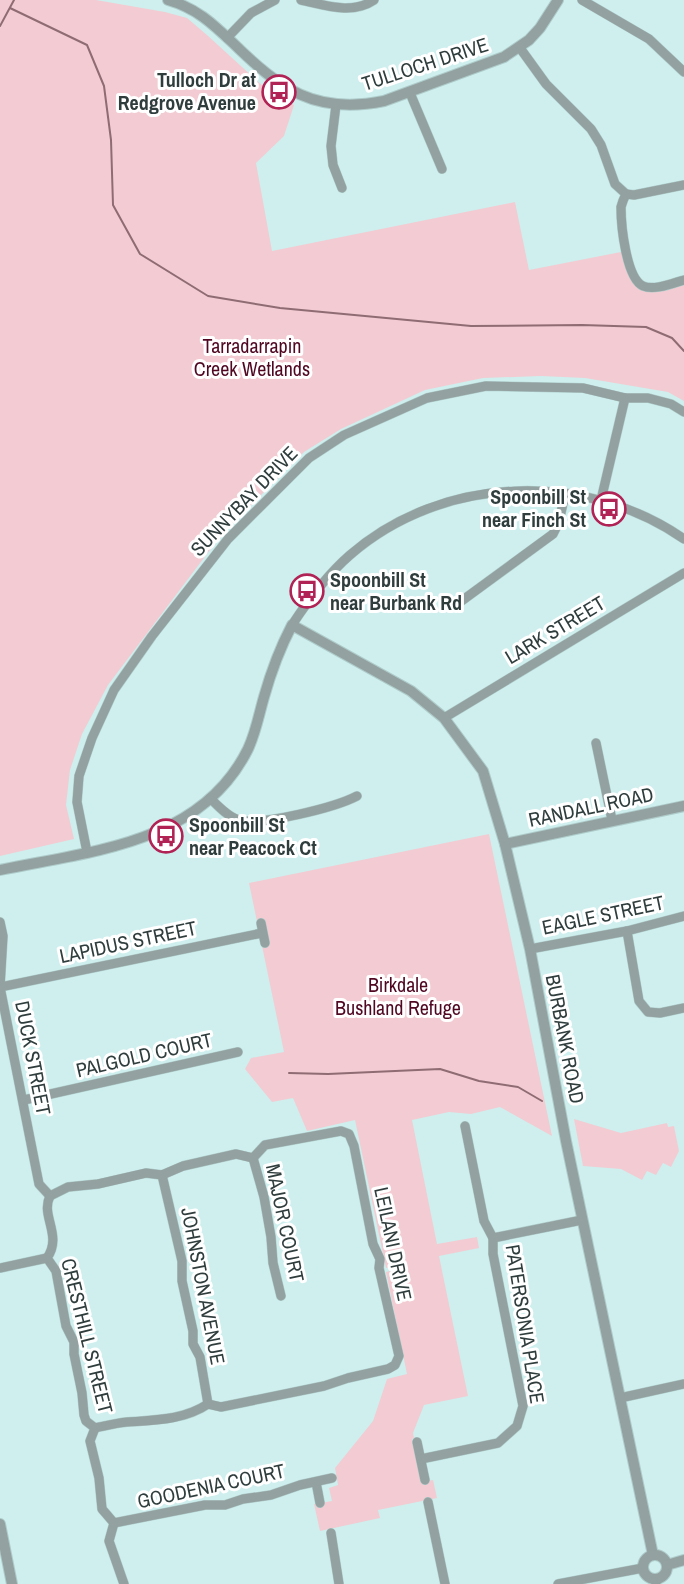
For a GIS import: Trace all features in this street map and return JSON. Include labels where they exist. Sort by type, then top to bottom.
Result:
[{"type":"street","name":"TULLOCH DRIVE","points":[[168,0],[202,15],[275,81],[303,97],[336,105],[369,104],[410,93],[504,57],[520,48],[540,28],[558,0]]},
{"type":"street","points":[[227,38],[251,13],[274,0]]},
{"type":"street","points":[[302,0],[336,8],[365,6],[374,0]]},
{"type":"street","points":[[582,0],[649,39],[684,72]]},
{"type":"street","points":[[520,48],[546,84],[591,129],[601,145],[615,184],[626,194],[634,195],[684,185]]},
{"type":"street","points":[[410,93],[442,169]]},
{"type":"street","points":[[336,105],[331,146],[333,165],[342,188]]},
{"type":"street","points":[[626,194],[621,210],[626,252],[633,277],[639,283],[651,288],[684,280]]},
{"type":"street","name":"SUNNYBAY DRIVE","points":[[87,852],[77,802],[79,776],[92,738],[114,690],[152,636],[228,538],[309,458],[344,435],[427,398],[486,386],[583,388],[625,398],[648,398],[671,404],[684,412]]},
{"type":"street","points":[[601,500],[625,398]]},
{"type":"street","points":[[0,870],[129,842],[177,823],[210,798],[234,771],[248,749],[270,678],[292,625],[316,591],[349,555],[365,542],[416,513],[459,499],[524,490],[601,500],[643,516],[684,539]]},
{"type":"street","points":[[456,605],[553,534],[559,522],[565,494]]},
{"type":"street","name":"LARK STREET","points":[[444,718],[684,573]]},
{"type":"street","name":"BURBANK ROAD","points":[[292,625],[411,691],[444,718],[483,771],[505,844],[530,949],[582,1220],[652,1555]]},
{"type":"street","points":[[596,743],[612,820]]},
{"type":"street","points":[[210,798],[227,814],[238,820],[254,822],[343,803],[357,796]]},
{"type":"street","name":"RANDALL ROAD","points":[[505,844],[684,806]]},
{"type":"street","name":"EAGLE STREET","points":[[530,949],[627,931],[684,916]]},
{"type":"street","name":"DUCK STREET","points":[[0,922],[3,936],[0,987],[39,1184],[50,1196]]},
{"type":"street","points":[[627,931],[639,1001],[648,1012],[660,1013],[684,1008]]},
{"type":"street","name":"LAPIDUS STREET","points":[[0,987],[263,933]]},
{"type":"street","name":"PALGOLD COURT","points":[[24,1100],[238,1053]]},
{"type":"street","name":"PATERSONIA PLACE","points":[[421,1459],[498,1443],[517,1426],[523,1406],[493,1254],[493,1238],[484,1221],[465,1126]]},
{"type":"street","name":"LEILANI DRIVE","points":[[95,1428],[126,1422],[154,1421],[192,1413],[208,1404],[221,1407],[324,1386],[388,1369],[395,1365],[399,1356],[379,1268],[380,1259],[374,1244],[354,1146],[349,1134],[341,1131],[265,1145],[253,1158]]},
{"type":"street","points":[[50,1196],[68,1187],[98,1184],[146,1173],[162,1175],[177,1168],[236,1154],[253,1158]]},
{"type":"street","name":"MAJOR COURT","points":[[253,1158],[264,1197],[273,1263],[281,1296]]},
{"type":"street","name":"JOHNSTON AVENUE","points":[[162,1175],[182,1261],[183,1281],[193,1330],[193,1344],[200,1357],[208,1404]]},
{"type":"street","name":"CRESTHILL STREET","points":[[50,1196],[47,1206],[53,1249],[47,1258],[56,1271],[66,1326],[74,1342],[84,1415],[86,1421],[95,1428],[90,1441],[99,1478],[102,1509],[114,1523],[110,1541],[124,1584]]},
{"type":"street","points":[[493,1238],[582,1220]]},
{"type":"street","points":[[0,1268],[47,1258]]},
{"type":"street","points":[[620,1398],[684,1383]]},
{"type":"street","points":[[417,1442],[426,1480]]},
{"type":"street","name":"GOODENIA COURT","points":[[114,1523],[139,1520],[205,1505],[225,1505],[332,1478]]},
{"type":"street","name":"GOODENIA COURT","points":[[316,1482],[320,1503]]},
{"type":"street","points":[[428,1502],[445,1584]]},
{"type":"street","points":[[0,1524],[12,1584]]},
{"type":"street","points":[[331,1533],[339,1584]]},
{"type":"street","points":[[652,1555],[663,1558],[667,1565],[664,1575],[655,1581],[648,1577],[643,1568],[646,1558],[652,1555]]},
{"type":"street","points":[[667,1565],[684,1560]]},
{"type":"street","points":[[558,1584],[643,1568]]},
{"type":"green space","name":"Tarradarrapin Creek Wetlands","points":[[0,0],[96,0],[187,18],[265,88],[294,105],[284,136],[256,163],[272,251],[515,202],[529,270],[621,252],[630,277],[641,289],[658,290],[684,285],[684,401],[668,392],[585,378],[541,376],[483,378],[425,390],[341,429],[304,452],[222,534],[108,685],[82,734],[70,770],[66,805],[74,839],[0,856]]},
{"type":"green space","name":"Birkdale Bushland Refuge","points":[[489,834],[552,1136],[500,1107],[471,1114],[449,1112],[412,1120],[437,1244],[477,1237],[479,1248],[439,1256],[468,1396],[424,1405],[413,1433],[414,1438],[412,1439],[421,1482],[433,1480],[437,1498],[378,1510],[380,1518],[320,1531],[314,1504],[332,1501],[329,1488],[338,1485],[335,1468],[373,1421],[387,1379],[407,1374],[386,1272],[395,1270],[393,1266],[386,1268],[355,1120],[307,1131],[293,1098],[272,1102],[245,1069],[251,1058],[284,1052],[249,883]]},
{"type":"green space","points":[[574,1119],[621,1133],[667,1123],[668,1127],[674,1126],[679,1151],[671,1167],[663,1163],[656,1175],[647,1171],[642,1180],[621,1169],[583,1166]]},
{"type":"waterway","points":[[0,26],[14,0]]},
{"type":"waterway","points":[[10,8],[87,45],[104,86],[111,140],[113,205],[140,254],[208,296],[280,308],[471,326],[646,327],[672,338],[684,351]]},
{"type":"waterway","points":[[289,1073],[328,1074],[440,1069],[479,1081],[518,1087],[542,1101]]},
{"type":"place","name":"Tulloch Dr at Redgrove Avenue","points":[[279,92]]},
{"type":"place","name":"Spoonbill St near Finch St","points":[[609,509]]},
{"type":"place","name":"Spoonbill St near Burbank Rd","points":[[307,591]]},
{"type":"place","name":"Spoonbill St near Peacock Ct","points":[[166,836]]}]
